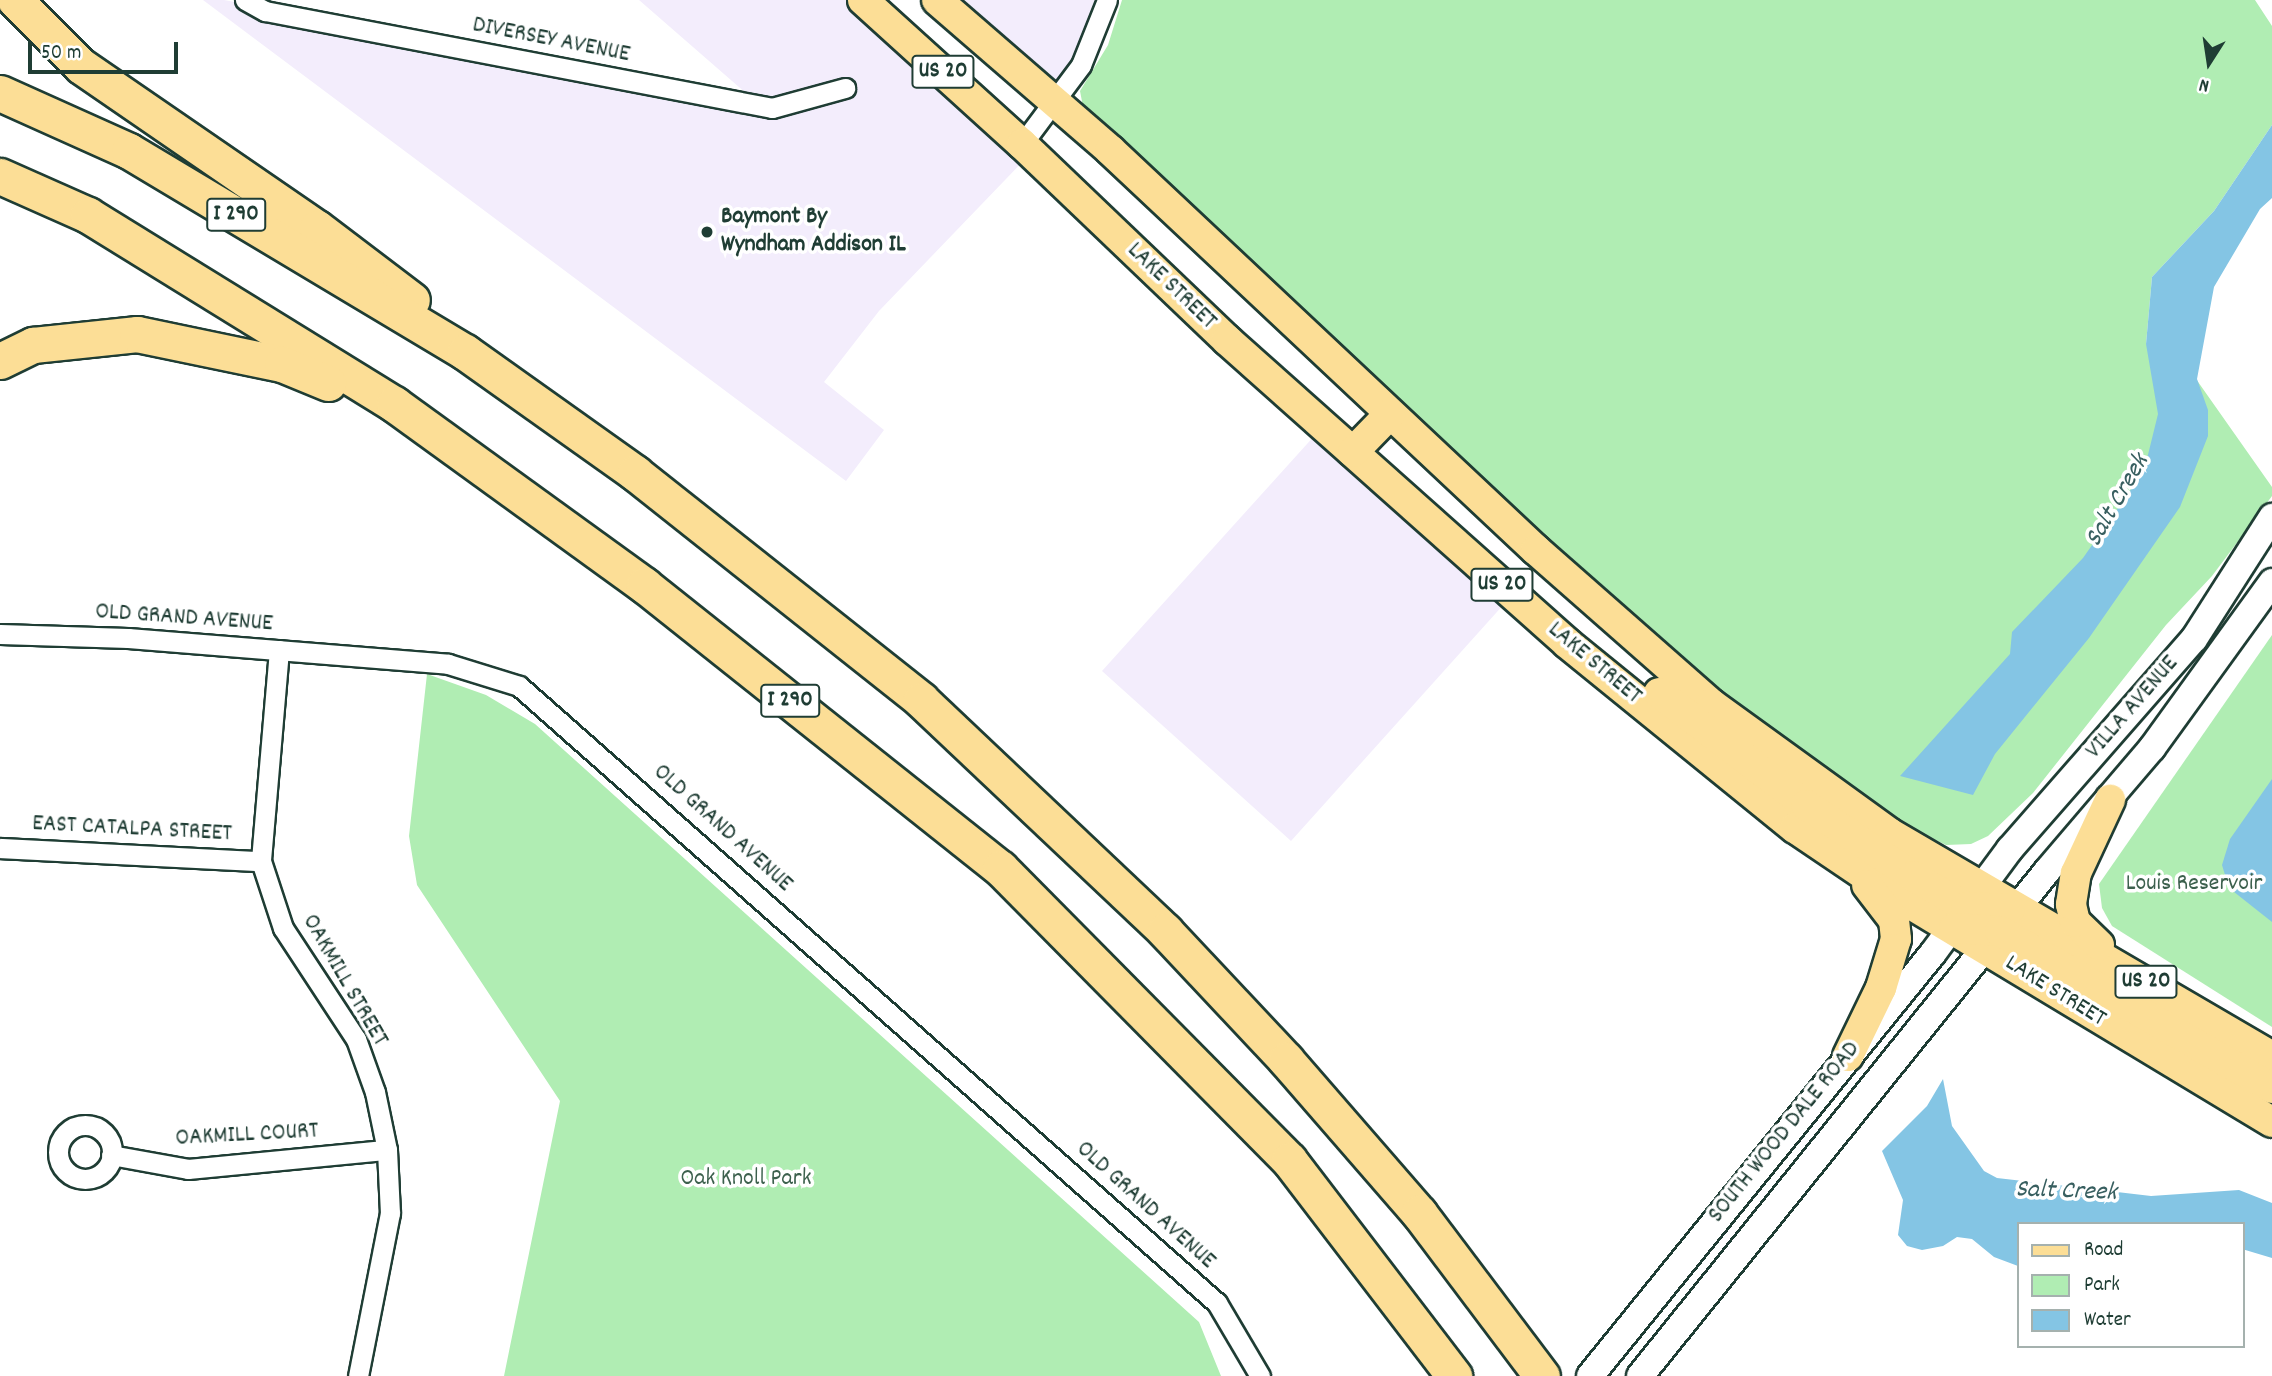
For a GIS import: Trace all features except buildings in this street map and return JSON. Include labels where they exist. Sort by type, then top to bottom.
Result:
[{"type":"highway","points":[[15,0],[82,66],[398,286],[465,352]]},
{"type":"highway","name":"I 290","points":[[0,93],[129,152],[465,352],[635,473],[775,580],[921,700],[1027,796],[1165,931],[1286,1060],[1419,1213],[1542,1376]]},
{"type":"highway","name":"I 290","points":[[0,176],[88,215],[412,417],[644,585],[1000,868],[1289,1160],[1454,1376]]},
{"type":"highway","points":[[0,361],[33,345],[137,334],[282,364],[412,417]]},
{"type":"main road","name":"LAKE STREET","points":[[863,0],[1022,144],[1227,340],[1567,643],[1795,828],[1857,870],[1965,908],[2001,930],[2272,1122]]},
{"type":"main road","name":"LAKE STREET","points":[[937,0],[1190,223],[1390,414],[1645,650],[1711,704],[1889,833],[1965,908],[2001,930],[2146,982],[2272,1056]]},
{"type":"main road","points":[[1353,452],[1390,414]]},
{"type":"main road","name":"VILLA AVENUE","points":[[1965,908],[2194,639],[2272,517]]},
{"type":"main road","name":"VILLA AVENUE","points":[[2001,930],[2110,800],[2221,659],[2272,582]]},
{"type":"main road","points":[[1567,643],[1625,666],[1806,805],[1965,908]]},
{"type":"main road","points":[[2110,800],[2076,873],[2071,904],[2075,922],[2146,982]]},
{"type":"main road","points":[[1848,1056],[1881,988],[1896,939],[1894,920],[1857,870]]},
{"type":"main road","name":"SOUTH WOOD DALE ROAD","points":[[1590,1376],[1765,1156],[1933,953],[1965,908]]},
{"type":"main road","points":[[2001,930],[2272,1088]]},
{"type":"main road","name":"SOUTH WOOD DALE ROAD","points":[[1640,1376],[2001,930]]},
{"type":"street","points":[[1022,144],[1081,65],[1107,0]]},
{"type":"street","name":"DIVERSEY AVENUE","points":[[246,2],[772,108],[845,88]]},
{"type":"street","name":"OLD GRAND AVENUE","points":[[0,634],[128,638],[468,668],[519,686],[540,700],[1217,1303],[1260,1376]]},
{"type":"street","name":"OAKMILL STREET","points":[[279,650],[261,861],[283,928],[356,1039],[376,1092],[387,1150],[390,1213],[358,1376]]},
{"type":"street","name":"EAST CATALPA STREET","points":[[0,848],[261,861]]},
{"type":"street","name":"OAKMILL COURT","points":[[111,1156],[188,1169],[387,1150]]},
{"type":"shaded area","points":[[203,0],[224,0],[755,101],[639,0],[856,0],[1029,155],[879,311],[824,382],[884,430],[846,481]]},
{"type":"shaded area","points":[[947,0],[1102,0],[1077,60],[1052,95]]},
{"type":"shaded area","points":[[1316,434],[1505,603],[1291,841],[1102,671]]},
{"type":"green space","points":[[1122,0],[2255,0],[2272,26],[2272,125],[2214,211],[2152,277],[2146,344],[2196,379],[2272,487],[2272,496],[2212,576],[2166,625],[2033,793],[1988,836],[1971,844],[1946,845],[1885,816],[1806,763],[1650,636],[1085,117],[1080,91],[1108,45]]},
{"type":"green space","name":"Louis Reservoir","points":[[2272,635],[2272,1027],[2112,926],[2102,908],[2099,884]]},
{"type":"green space","name":"Oak Knoll Park","points":[[427,674],[486,695],[535,724],[1199,1322],[1221,1376],[504,1376],[560,1101],[417,885],[409,836]]},
{"type":"water","points":[[2272,125],[2272,198],[2260,209],[2214,287],[2197,379],[2208,410],[2208,436],[2180,507],[2089,638],[1995,754],[1973,795],[1900,776],[2010,654],[2012,632],[2083,558],[2144,471],[2158,414],[2146,344],[2152,277],[2214,211]]},
{"type":"water","points":[[2272,779],[2272,922],[2229,888],[2222,865],[2230,839]]},
{"type":"water","name":"Salt Creek","points":[[1943,1079],[1952,1126],[1984,1171],[1997,1178],[2151,1196],[2239,1190],[2272,1203],[2272,1258],[2244,1250],[2244,1222],[2016,1222],[2016,1265],[1994,1257],[1972,1239],[1957,1237],[1943,1246],[1922,1250],[1907,1246],[1898,1235],[1903,1200],[1882,1151],[1927,1106]]},
{"type":"place","name":"Baymont By Wyndham Addison IL","points":[[707,232]]}]
